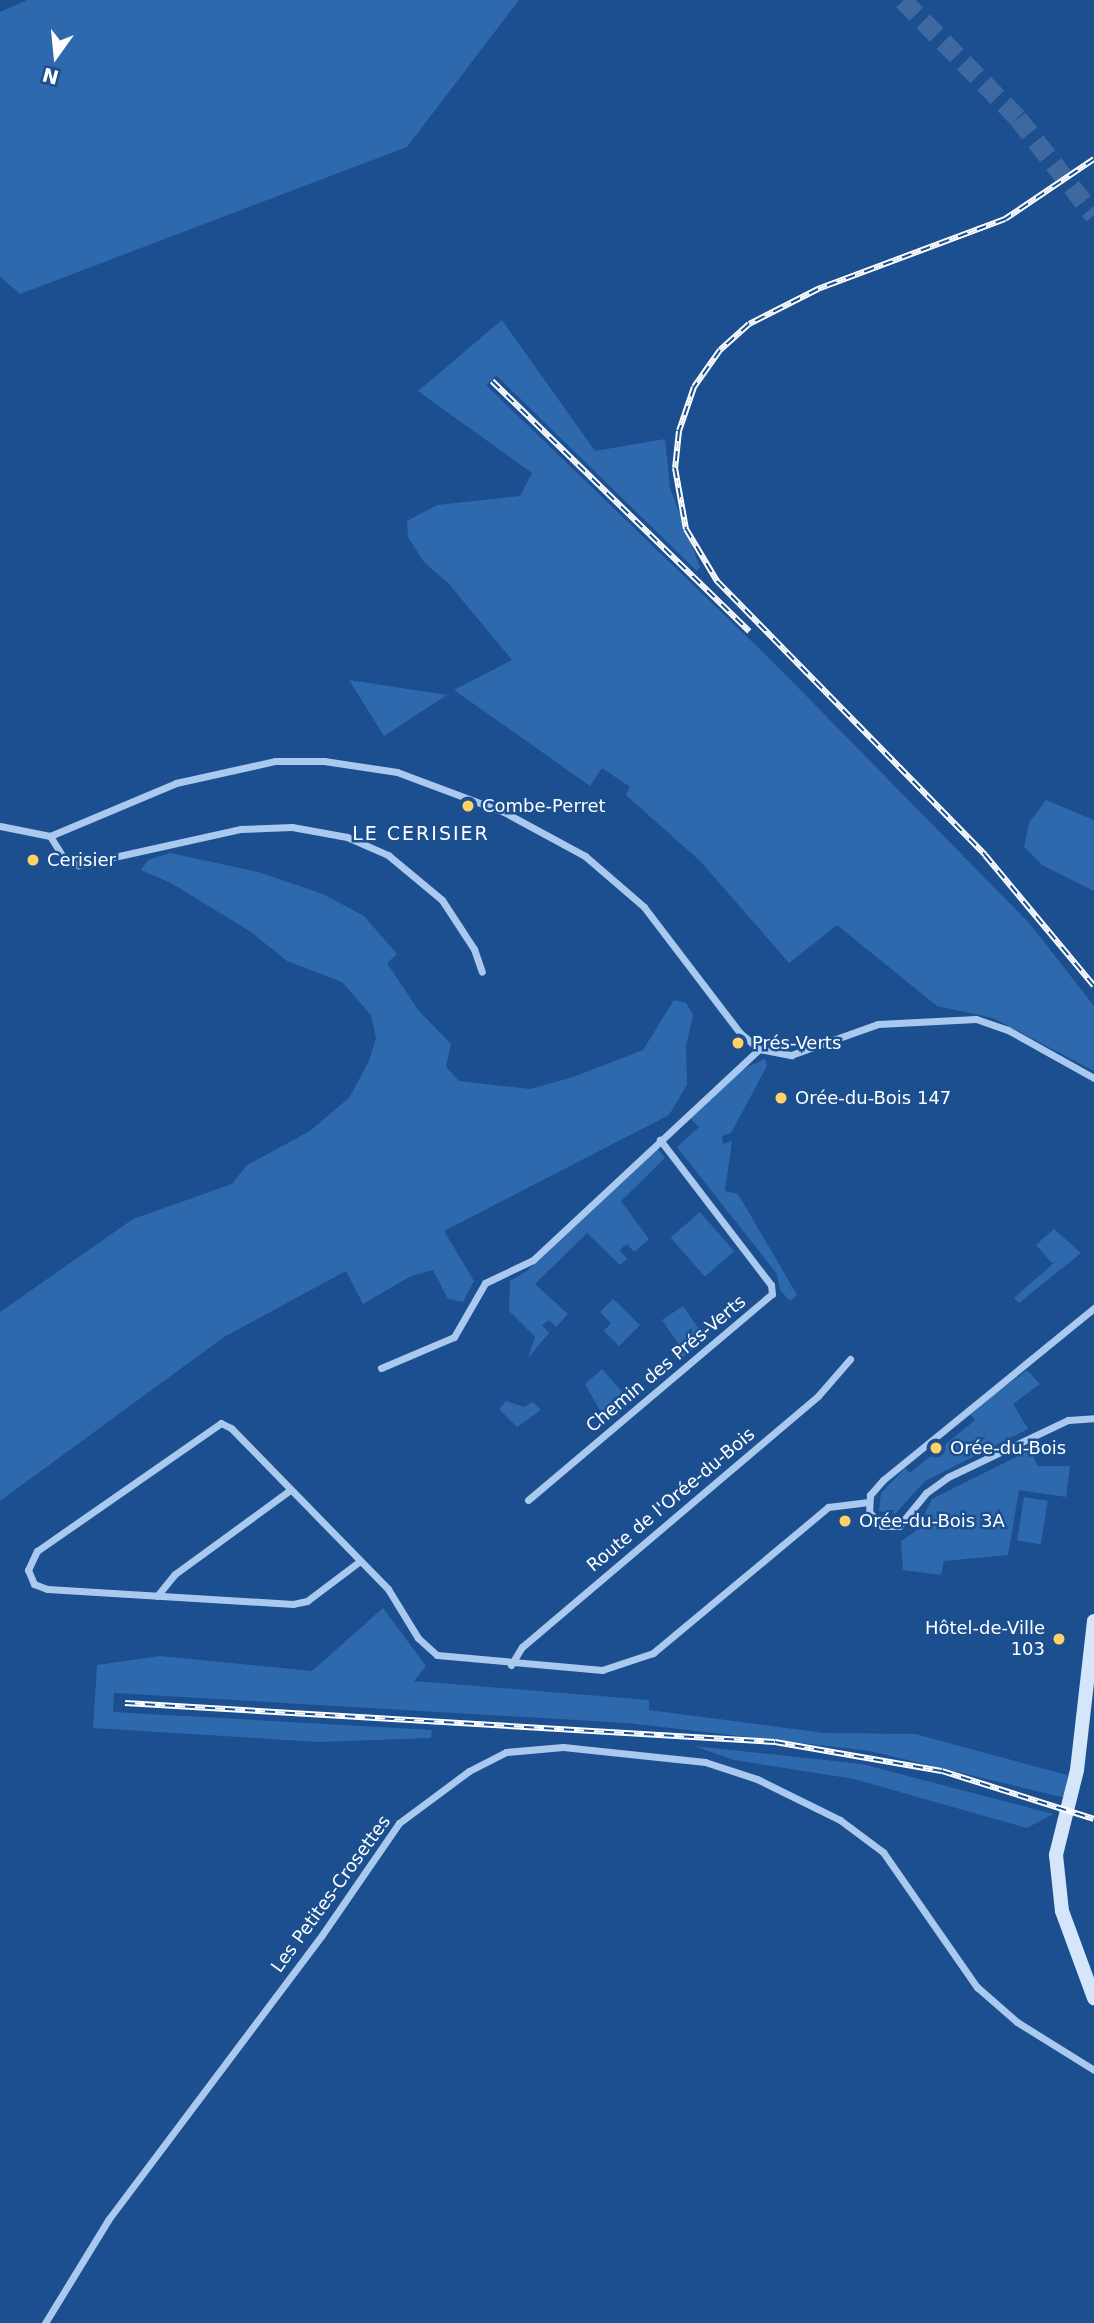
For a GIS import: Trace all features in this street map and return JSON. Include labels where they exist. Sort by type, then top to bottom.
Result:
[{"type":"main road","points":[[1094,1621],[1077,1770],[1056,1855],[1062,1911],[1094,1998]]},
{"type":"street","points":[[0,827],[50,836],[176,783],[253,765],[324,761],[397,772],[504,811],[585,856],[666,931],[740,1033],[759,1049],[790,1055],[878,1024],[976,1019],[1008,1030],[1094,1077]]},
{"type":"street","points":[[50,836],[64,859],[78,866],[241,829],[317,829],[347,837],[388,855],[429,886],[459,922],[482,972]]},
{"type":"street","points":[[381,1368],[454,1337],[485,1283],[533,1260],[759,1049]]},
{"type":"street","name":"Chemin des Prés-Verts","points":[[528,1500],[772,1294],[771,1284],[660,1140]]},
{"type":"street","points":[[867,1502],[883,1480],[914,1453],[1094,1308]]},
{"type":"street","name":"Route de l'Orée-du-Bois","points":[[512,1665],[522,1647],[818,1396],[850,1359]]},
{"type":"street","points":[[867,1502],[874,1519],[895,1527],[907,1521],[931,1489],[948,1477],[1068,1420],[1094,1418]]},
{"type":"street","points":[[360,1561],[300,1603],[43,1588],[31,1578],[29,1561],[44,1545],[216,1423],[231,1428],[394,1595],[431,1651],[451,1659],[602,1670],[644,1658],[828,1507],[844,1502],[867,1502]]},
{"type":"street","points":[[157,1595],[175,1574],[289,1490]]},
{"type":"street","name":"Les Petites-Crosettes","points":[[45,2323],[108,2220],[322,1935],[399,1823],[468,1771],[506,1752],[563,1747],[705,1762],[757,1779],[840,1820],[883,1852],[977,1987],[1017,2022],[1094,2070]]},
{"type":"shaded area","points":[[27,0],[519,0],[407,147],[20,294],[0,277],[0,12]]},
{"type":"shaded area","points":[[502,320],[595,451],[665,439],[670,488],[700,567],[697,571],[496,375],[486,385],[772,661],[1030,924],[1094,1006],[1094,1071],[993,1018],[937,1006],[837,925],[789,963],[701,862],[626,795],[630,787],[602,768],[590,786],[454,690],[512,660],[449,584],[424,562],[408,537],[407,521],[437,505],[520,496],[532,473],[418,391]]},
{"type":"shaded area","points":[[349,680],[447,695],[384,736]]},
{"type":"shaded area","points":[[1046,800],[1094,820],[1094,891],[1042,865],[1024,847],[1029,823]]},
{"type":"shaded area","points":[[170,853],[258,872],[323,894],[364,916],[397,954],[387,963],[419,1011],[451,1044],[446,1067],[459,1081],[531,1089],[573,1077],[643,1050],[674,1000],[686,1003],[693,1015],[686,1046],[687,1085],[669,1115],[444,1231],[474,1281],[463,1302],[448,1299],[433,1270],[411,1276],[363,1304],[346,1271],[224,1337],[0,1501],[0,1312],[133,1219],[232,1184],[247,1165],[310,1131],[349,1098],[369,1061],[376,1038],[371,1015],[342,982],[287,961],[251,932],[171,883],[141,870],[148,860]]},
{"type":"shaded area","points":[[765,1059],[767,1066],[731,1133],[722,1136],[723,1144],[732,1141],[725,1191],[738,1194],[797,1295],[790,1301],[780,1290],[777,1274],[677,1147],[699,1127],[689,1117],[743,1069]]},
{"type":"shaded area","points":[[657,1148],[665,1158],[621,1201],[649,1239],[634,1252],[627,1244],[623,1247],[620,1251],[627,1259],[620,1265],[587,1233],[535,1284],[568,1314],[556,1327],[549,1320],[542,1325],[549,1333],[528,1358],[535,1337],[509,1311],[510,1281],[527,1271]]},
{"type":"shaded area","points":[[700,1212],[734,1251],[705,1277],[671,1238]]},
{"type":"shaded area","points":[[1054,1229],[1081,1253],[1019,1303],[1014,1298],[1056,1261],[1052,1263],[1036,1245]]},
{"type":"shaded area","points":[[613,1299],[640,1325],[619,1346],[604,1331],[611,1323],[600,1312]]},
{"type":"shaded area","points":[[683,1306],[705,1338],[701,1341],[697,1336],[690,1340],[695,1348],[681,1358],[678,1353],[682,1349],[662,1320]]},
{"type":"shaded area","points":[[602,1369],[630,1401],[625,1407],[620,1401],[606,1421],[585,1384]]},
{"type":"shaded area","points":[[1027,1370],[1040,1384],[1013,1404],[1028,1429],[925,1481],[895,1514],[879,1511],[881,1493],[905,1468],[910,1473],[975,1420],[969,1413]]},
{"type":"shaded area","points":[[506,1401],[524,1407],[533,1402],[541,1410],[517,1427],[499,1409]]},
{"type":"shaded area","points":[[1030,1450],[1038,1466],[1070,1466],[1066,1497],[1019,1490],[1008,1555],[944,1561],[941,1575],[903,1570],[901,1541],[916,1531],[932,1499]]},
{"type":"shaded area","points":[[1024,1497],[1048,1501],[1041,1544],[1017,1540]]},
{"type":"shaded area","points":[[383,1608],[426,1666],[414,1681],[649,1700],[649,1710],[824,1733],[915,1734],[1067,1775],[1066,1798],[870,1751],[627,1723],[114,1693],[113,1712],[432,1730],[431,1738],[320,1742],[93,1728],[97,1665],[160,1656],[312,1671]]},
{"type":"shaded area","points":[[694,1746],[862,1764],[1053,1814],[1027,1828],[854,1779],[734,1760]]},
{"type":"tunnel","points":[[903,0],[1018,118],[1094,215]]},
{"type":"railway","points":[[1094,159],[1005,219],[818,289],[749,324],[720,350],[694,387],[679,431],[675,468],[686,529],[717,581],[985,855],[1094,986]]},
{"type":"railway","points":[[492,381],[749,631]]},
{"type":"railway","points":[[125,1703],[775,1742],[942,1771],[1094,1819]]},
{"type":"place","name":"Combe-Perret","points":[[468,806]]},
{"type":"place","name":"Cerisier","points":[[33,860]]},
{"type":"place","name":"Prés-Verts","points":[[738,1043]]},
{"type":"place","name":"Orée-du-Bois 147","points":[[781,1098]]},
{"type":"place","name":"Orée-du-Bois","points":[[936,1448]]},
{"type":"place","name":"Orée-du-Bois 3A","points":[[845,1521]]},
{"type":"place","name":"Hôtel-de-Ville 103","points":[[1059,1639]]},
{"type":"district","name":"LE CERISIER","points":[[421,834]]}]
